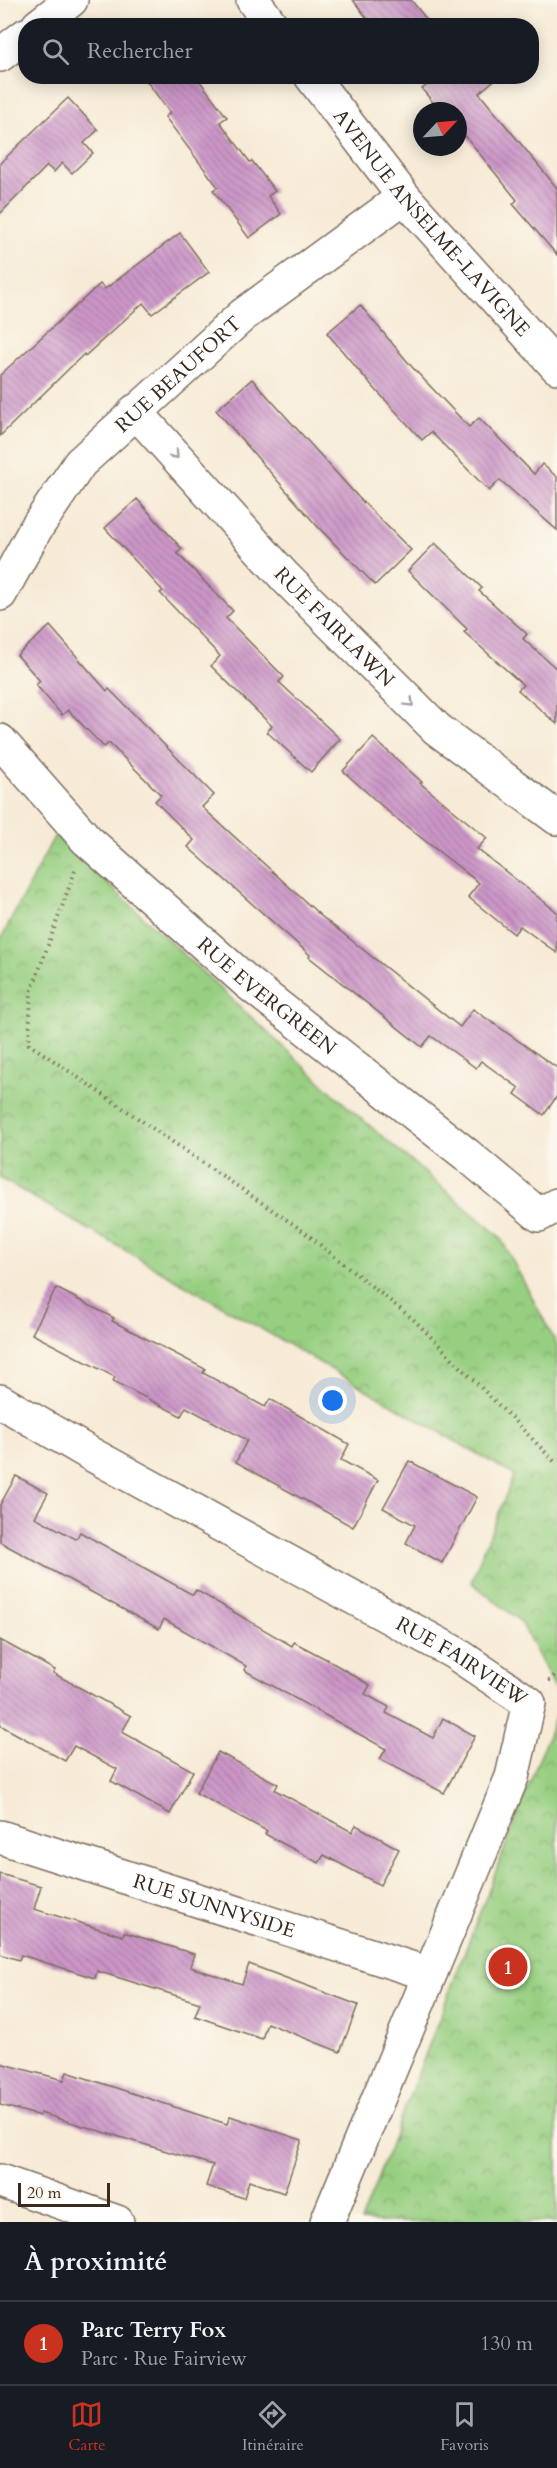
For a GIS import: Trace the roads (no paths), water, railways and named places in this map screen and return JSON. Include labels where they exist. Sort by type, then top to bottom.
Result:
[{"type":"street","points":[[48,18],[71,0]]},
{"type":"street","points":[[253,0],[266,18]]},
{"type":"street","points":[[0,55],[18,41]]},
{"type":"street","name":"AVENUE ANSELME-LAVIGNE","points":[[317,84],[404,197],[557,367]]},
{"type":"street","name":"RUE BEAUFORT","points":[[0,594],[35,530],[80,463],[243,315],[404,197]]},
{"type":"street","name":"RUE FAIRLAWN","points":[[135,411],[285,577],[437,729],[557,818]]},
{"type":"street","name":"RUE EVERGREEN","points":[[0,741],[87,840],[247,982],[467,1155],[539,1215],[557,1205]]},
{"type":"street","name":"RUE FAIRVIEW","points":[[0,1401],[100,1459],[455,1653],[529,1703],[512,1777],[327,2222]]},
{"type":"street","name":"RUE SUNNYSIDE","points":[[0,1837],[429,1974]]},
{"type":"street","points":[[0,2181],[117,2222]]},
{"type":"place","name":"Parc Terry Fox","points":[[508,1967]]}]
